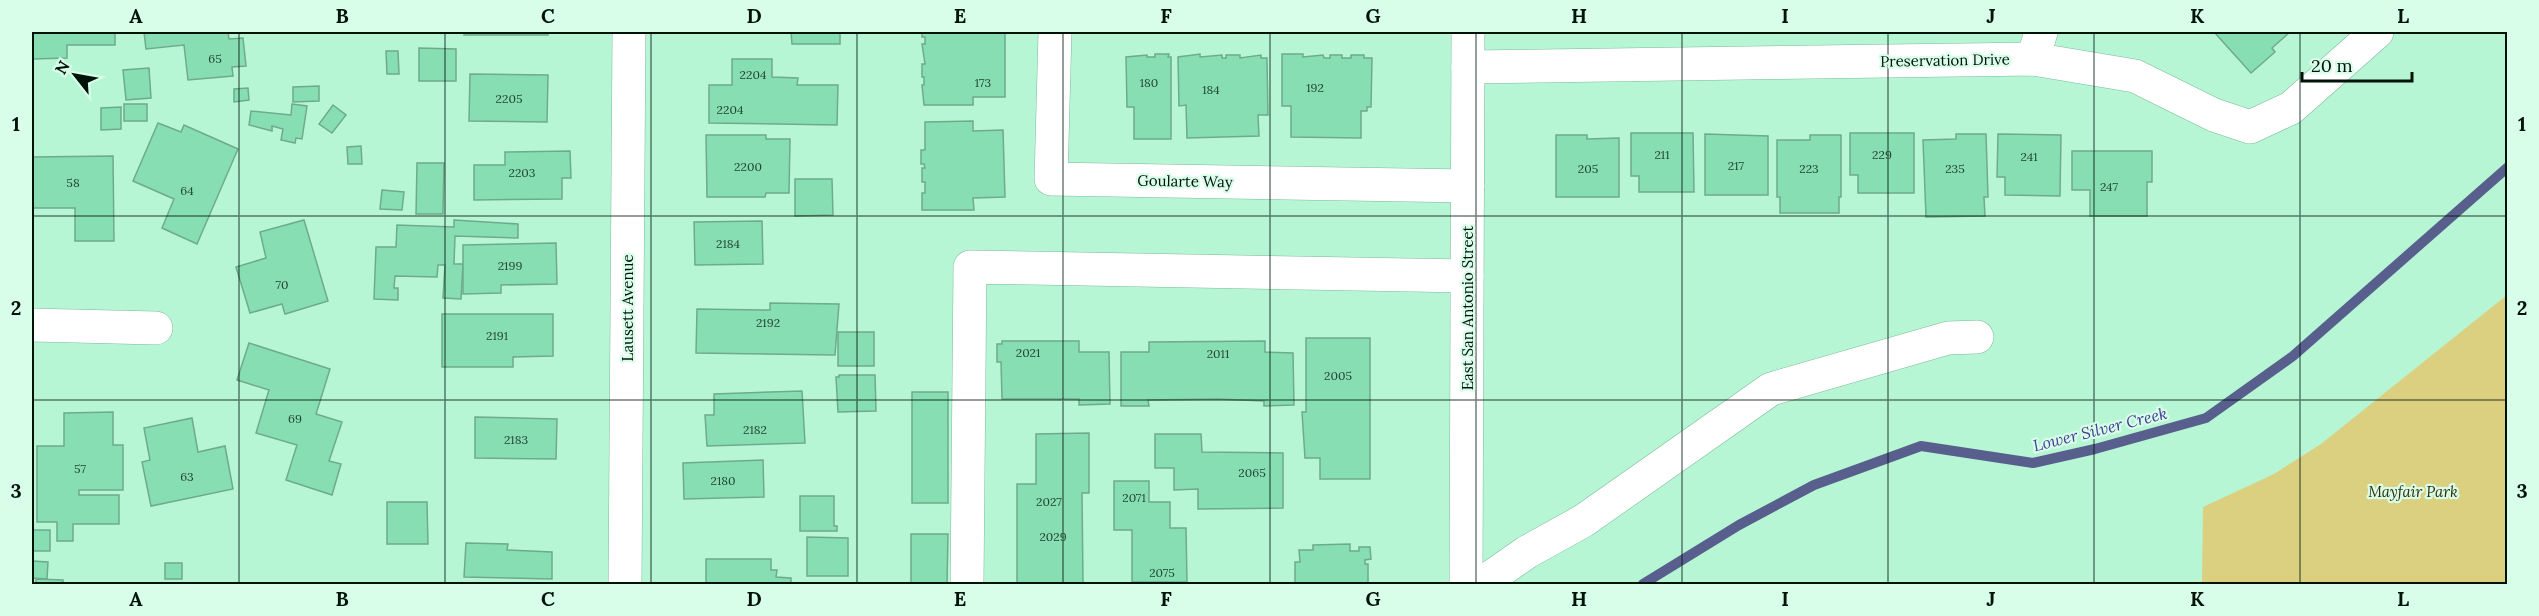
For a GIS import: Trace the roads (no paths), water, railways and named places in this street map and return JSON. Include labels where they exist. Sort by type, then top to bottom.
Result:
[{"type":"street","name":"Lausett Avenue","points":[[625,585],[629,32]]},
{"type":"street","name":"Goularte Way","points":[[1055,32],[1051,179],[1468,186]]},
{"type":"street","name":"East San Antonio Street","points":[[1466,585],[1468,32]]},
{"type":"street","name":"Preservation Drive","points":[[1468,67],[2037,45],[2135,76],[2214,115],[2250,127],[2291,108],[2377,32]]},
{"type":"street","points":[[967,585],[970,267],[1467,276]]},
{"type":"street","points":[[32,325],[156,328]]},
{"type":"street","points":[[1481,585],[1527,552],[1583,521],[1771,389],[1948,338],[1977,338]]},
{"type":"waterway","name":"Lower Silver Creek","points":[[1643,584],[1739,525],[1814,485],[1921,446],[2033,463],[2095,449],[2206,418],[2293,356],[2508,167]]},
{"type":"park label","name":"Mayfair Park","points":[[2413,491]]}]
